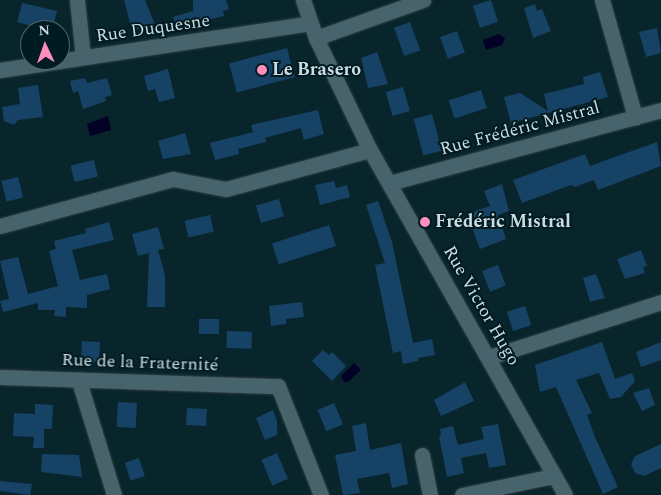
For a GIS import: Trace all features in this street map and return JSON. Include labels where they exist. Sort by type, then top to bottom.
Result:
[{"type":"street","points":[[77,0],[83,57]]},
{"type":"street","name":"Rue Victor Hugo","points":[[303,0],[316,38],[370,150],[489,357],[565,495]]},
{"type":"street","points":[[316,38],[422,0]]},
{"type":"street","points":[[602,0],[635,117]]},
{"type":"street","name":"Rue Duquesne","points":[[0,70],[310,23]]},
{"type":"street","name":"Rue Frédéric Mistral","points":[[389,183],[661,110]]},
{"type":"street","points":[[0,226],[173,179],[226,189],[370,150]]},
{"type":"street","points":[[489,357],[661,302]]},
{"type":"street","name":"Rue de la Fraternité","points":[[0,377],[278,386],[321,495]]},
{"type":"street","points":[[79,381],[114,495]]},
{"type":"street","points":[[422,455],[430,495]]},
{"type":"street","points":[[462,495],[502,491],[554,476]]},
{"type":"water","points":[[499,34],[505,38],[502,45],[486,50],[483,40]]},
{"type":"water","points":[[108,116],[111,130],[90,136],[87,124]]},
{"type":"water","points":[[354,363],[361,370],[348,382],[344,382],[341,376]]},
{"type":"building","points":[[124,0],[145,0],[155,24],[132,31]]},
{"type":"building","points":[[193,0],[226,0],[229,9],[223,11],[224,16],[176,27],[173,17],[193,11]]},
{"type":"building","points":[[491,0],[498,22],[480,28],[473,6]]},
{"type":"building","points":[[22,3],[57,11],[55,20],[20,20],[20,23],[17,22]]},
{"type":"building","points":[[535,4],[537,11],[542,9],[551,31],[533,38],[524,8]]},
{"type":"building","points":[[410,22],[420,50],[404,56],[394,28]]},
{"type":"building","points":[[657,28],[661,53],[646,57],[639,32]]},
{"type":"building","points":[[457,31],[465,53],[448,59],[440,37]]},
{"type":"building","name":"Le Brasero","points":[[287,48],[295,77],[237,93],[229,64]]},
{"type":"building","points":[[377,52],[388,84],[368,88],[361,58]]},
{"type":"building","points":[[168,69],[175,98],[159,102],[155,89],[148,91],[144,76]]},
{"type":"building","points":[[600,72],[608,97],[511,123],[504,97],[520,93],[548,111],[544,94],[584,84],[583,77]]},
{"type":"building","points":[[85,78],[87,83],[107,78],[112,95],[105,97],[106,101],[83,109],[78,91],[73,93],[70,81]]},
{"type":"building","points":[[38,85],[43,117],[18,120],[14,125],[4,121],[2,107],[20,104],[18,88]]},
{"type":"building","points":[[403,87],[410,111],[393,116],[386,92]]},
{"type":"building","points":[[481,90],[487,108],[455,119],[449,101]]},
{"type":"building","points":[[318,110],[324,134],[304,140],[301,128],[265,138],[266,142],[238,149],[239,154],[215,160],[210,143],[253,132],[251,125]]},
{"type":"building","points":[[432,114],[442,151],[423,156],[414,119]]},
{"type":"building","points":[[185,133],[191,154],[163,159],[158,141]]},
{"type":"building","points":[[657,142],[661,166],[598,190],[594,180],[575,187],[571,185],[522,203],[513,180],[585,154],[590,166]]},
{"type":"building","points":[[94,160],[98,177],[74,182],[71,165]]},
{"type":"building","points":[[18,177],[23,197],[7,201],[2,181]]},
{"type":"building","points":[[334,181],[336,188],[347,185],[350,197],[320,205],[315,185]]},
{"type":"building","points":[[502,184],[509,211],[498,215],[506,239],[480,249],[467,214],[490,206],[484,191]]},
{"type":"building","points":[[279,199],[284,216],[261,223],[256,206]]},
{"type":"building","points":[[378,201],[392,242],[413,343],[432,339],[435,355],[418,358],[418,361],[403,364],[401,351],[393,353],[375,265],[385,263],[366,205]]},
{"type":"building","points":[[210,215],[214,232],[188,237],[185,221]]},
{"type":"building","points":[[109,222],[114,240],[72,250],[80,280],[107,274],[110,289],[87,295],[87,308],[66,307],[66,317],[54,316],[55,310],[38,310],[38,303],[3,312],[0,301],[9,299],[0,261],[18,257],[28,294],[58,286],[49,251],[56,249],[54,241],[86,233],[85,229]]},
{"type":"building","points":[[329,225],[336,246],[279,264],[272,244]]},
{"type":"building","points":[[158,227],[164,249],[158,250],[165,275],[165,307],[147,307],[149,253],[138,256],[132,234]]},
{"type":"building","points":[[641,250],[647,266],[643,267],[645,273],[625,279],[617,259]]},
{"type":"building","points":[[498,265],[506,286],[490,292],[482,271]]},
{"type":"building","points":[[596,274],[605,298],[590,302],[583,278]]},
{"type":"building","points":[[302,302],[304,317],[286,319],[286,324],[271,326],[269,306]]},
{"type":"building","points":[[525,306],[531,325],[513,331],[507,312]]},
{"type":"building","points":[[199,319],[219,319],[219,334],[199,334]]},
{"type":"building","points":[[227,331],[252,332],[251,349],[226,348]]},
{"type":"building","points":[[82,341],[100,342],[99,362],[81,361]]},
{"type":"building","points":[[602,342],[615,379],[632,373],[635,381],[621,397],[610,399],[599,373],[576,380],[592,413],[587,415],[595,437],[618,487],[603,494],[556,387],[540,392],[535,365]]},
{"type":"building","points":[[661,342],[661,360],[641,367],[636,352]]},
{"type":"building","points":[[323,350],[329,355],[332,352],[346,366],[332,381],[312,361]]},
{"type":"building","points":[[465,382],[474,401],[441,416],[434,400]]},
{"type":"building","points":[[649,388],[655,405],[642,411],[633,393]]},
{"type":"building","points":[[118,402],[137,403],[136,428],[117,427]]},
{"type":"building","points":[[334,403],[343,424],[326,431],[317,410]]},
{"type":"building","points":[[35,404],[53,405],[52,429],[44,429],[44,448],[33,448],[34,437],[13,436],[14,413],[35,414]]},
{"type":"building","points":[[187,408],[207,409],[206,426],[186,425]]},
{"type":"building","points":[[273,410],[277,421],[277,435],[265,440],[256,418]]},
{"type":"building","points":[[366,423],[370,450],[401,443],[408,484],[392,488],[389,473],[357,479],[360,493],[343,495],[335,455],[356,451],[352,426]]},
{"type":"building","points":[[498,424],[506,465],[489,468],[486,453],[461,458],[464,473],[447,477],[439,436],[441,435],[440,429],[453,426],[458,445],[484,439],[481,427]]},
{"type":"building","points":[[661,444],[661,468],[644,476],[635,473],[631,464],[635,456]]},
{"type":"building","points":[[277,453],[288,479],[272,485],[261,460]]},
{"type":"building","points":[[42,454],[79,455],[82,477],[41,472]]},
{"type":"building","points":[[139,458],[145,476],[131,481],[125,463]]},
{"type":"building","points":[[0,481],[32,484],[30,495],[0,491]]},
{"type":"place","name":"Le Brasero","points":[[262,70]]},
{"type":"place","name":"Frédéric Mistral","points":[[425,222]]}]
